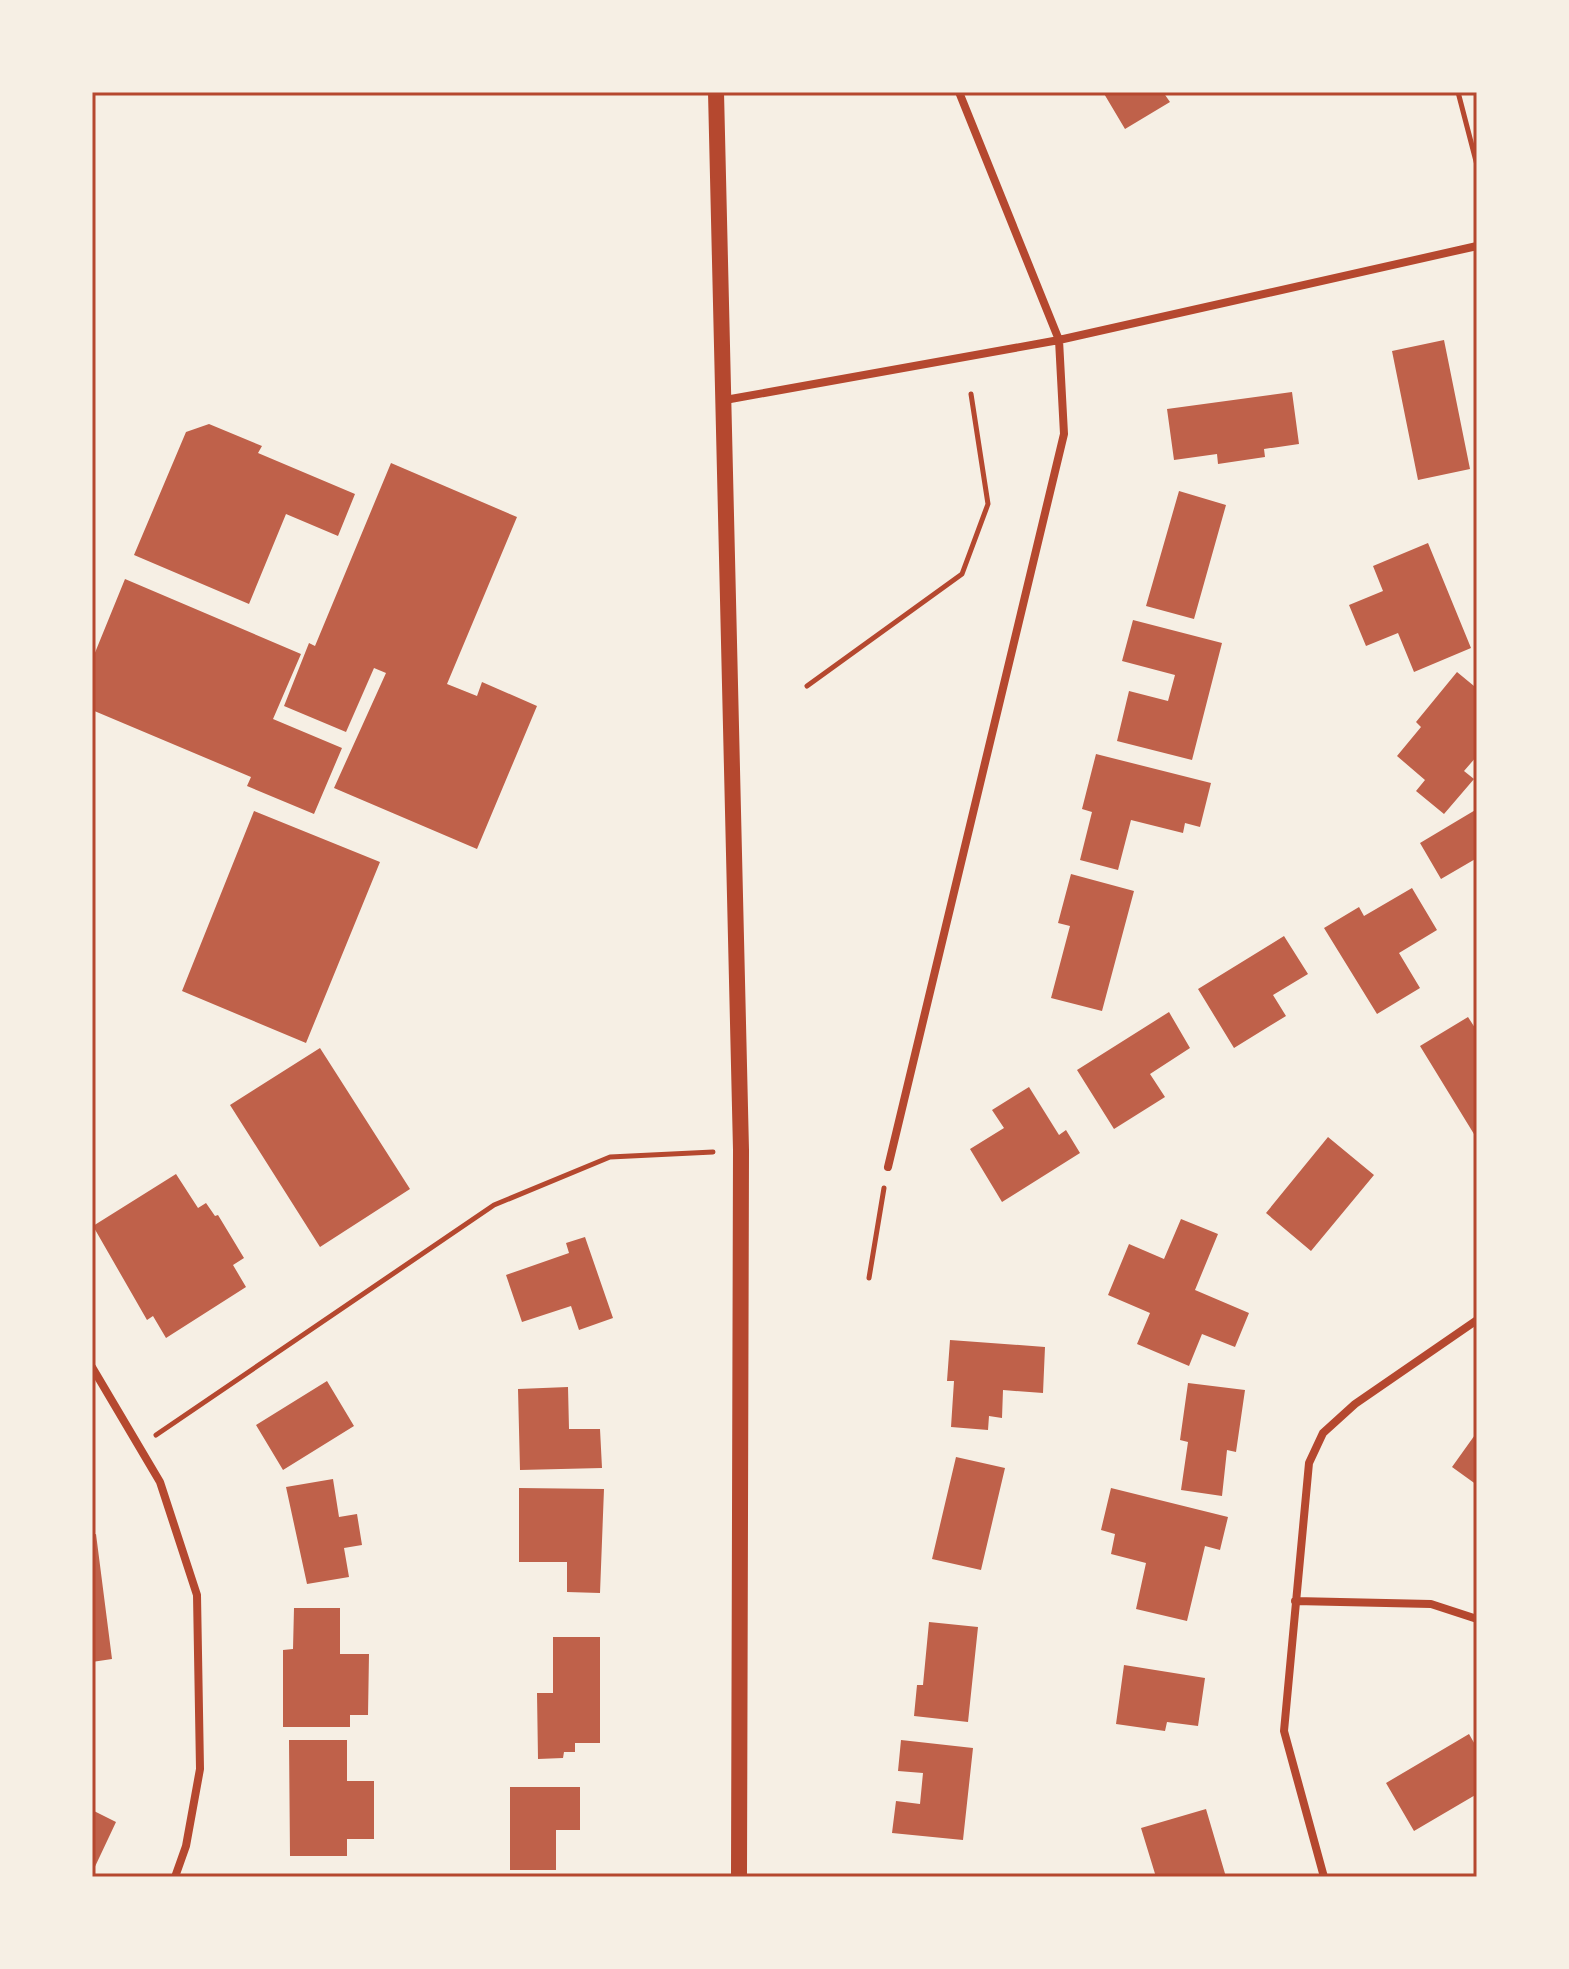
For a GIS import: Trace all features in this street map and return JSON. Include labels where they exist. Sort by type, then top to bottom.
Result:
[{"type":"main road","points":[[716,92],[741,1150],[739,1877]]},
{"type":"street","points":[[888,1167],[1064,434],[1059,340],[959,92]]},
{"type":"street","points":[[725,400],[1059,340],[1477,246]]},
{"type":"street","points":[[1324,1877],[1284,1731],[1309,1463],[1323,1433],[1355,1404],[1477,1320]]},
{"type":"street","points":[[92,1367],[160,1482],[197,1595],[200,1769],[186,1846],[175,1877]]},
{"type":"street","points":[[1295,1601],[1431,1604],[1477,1619]]},
{"type":"path","points":[[1458,92],[1477,165]]},
{"type":"path","points":[[807,686],[962,574],[988,504],[971,394]]},
{"type":"path","points":[[139,1447],[494,1205],[610,1157],[741,1150]]},
{"type":"path","points":[[869,1278],[888,1167]]},
{"type":"building","points":[[1103,92],[1163,92],[1170,102],[1125,129]]},
{"type":"building","points":[[1444,340],[1470,469],[1418,480],[1392,351]]},
{"type":"building","points":[[1292,392],[1299,444],[1264,449],[1265,457],[1218,464],[1217,454],[1174,460],[1167,409]]},
{"type":"building","points":[[209,424],[262,446],[258,453],[355,494],[338,536],[286,514],[249,604],[134,555],[186,432]]},
{"type":"building","points":[[391,463],[517,517],[447,684],[477,696],[482,682],[537,706],[477,849],[334,788],[386,673],[374,668],[346,732],[284,706],[309,643],[315,646]]},
{"type":"building","points":[[1179,491],[1226,505],[1194,619],[1146,606]]},
{"type":"building","points":[[1428,543],[1471,648],[1414,672],[1398,633],[1366,646],[1349,605],[1383,591],[1373,566]]},
{"type":"building","points":[[125,579],[301,654],[273,719],[342,748],[314,814],[247,786],[251,777],[92,710],[92,660]]},
{"type":"building","points":[[1133,620],[1222,643],[1192,760],[1117,741],[1129,691],[1168,701],[1175,675],[1122,661]]},
{"type":"building","points":[[1457,672],[1474,686],[1477,683],[1477,756],[1464,771],[1474,779],[1444,814],[1416,791],[1425,780],[1397,756],[1421,727],[1416,722]]},
{"type":"building","points":[[1096,754],[1211,783],[1200,827],[1185,823],[1183,833],[1131,820],[1118,870],[1080,860],[1092,812],[1082,809]]},
{"type":"building","points":[[1477,809],[1477,858],[1441,879],[1420,843]]},
{"type":"building","points":[[254,811],[380,862],[306,1043],[182,991]]},
{"type":"building","points":[[1071,874],[1134,891],[1102,1011],[1051,998],[1070,926],[1058,923]]},
{"type":"building","points":[[1412,888],[1437,930],[1399,953],[1420,988],[1377,1014],[1324,928],[1359,907],[1364,916]]},
{"type":"building","points":[[1284,936],[1308,974],[1273,995],[1286,1016],[1234,1048],[1198,989]]},
{"type":"building","points":[[1169,1012],[1190,1048],[1150,1074],[1165,1097],[1114,1129],[1077,1070]]},
{"type":"building","points":[[1468,1017],[1477,1031],[1477,1139],[1420,1046]]},
{"type":"building","points":[[320,1048],[410,1189],[320,1247],[230,1105]]},
{"type":"building","points":[[1029,1087],[1059,1135],[1066,1130],[1080,1153],[1002,1202],[970,1149],[1004,1128],[992,1110]]},
{"type":"building","points":[[1328,1137],[1374,1175],[1311,1251],[1266,1213]]},
{"type":"building","points":[[176,1174],[198,1208],[206,1203],[215,1216],[218,1215],[244,1258],[233,1265],[246,1287],[166,1338],[153,1316],[147,1320],[93,1226]]},
{"type":"building","points":[[1181,1219],[1218,1234],[1195,1290],[1249,1313],[1235,1347],[1202,1334],[1189,1366],[1137,1344],[1150,1313],[1108,1295],[1129,1244],[1164,1259]]},
{"type":"building","points":[[585,1237],[613,1318],[579,1330],[571,1306],[522,1322],[506,1275],[569,1253],[566,1243]]},
{"type":"building","points":[[950,1340],[1045,1347],[1043,1393],[1003,1390],[1002,1418],[989,1416],[988,1430],[951,1427],[954,1381],[947,1381]]},
{"type":"building","points":[[327,1381],[354,1426],[283,1470],[256,1425]]},
{"type":"building","points":[[1188,1383],[1245,1390],[1236,1452],[1227,1450],[1222,1496],[1181,1490],[1188,1442],[1180,1440]]},
{"type":"building","points":[[568,1387],[569,1429],[600,1429],[602,1468],[520,1470],[518,1389]]},
{"type":"building","points":[[1477,1432],[1477,1485],[1452,1467]]},
{"type":"building","points":[[956,1457],[1005,1468],[981,1570],[932,1559]]},
{"type":"building","points":[[333,1479],[339,1517],[357,1514],[362,1545],[344,1548],[349,1577],[307,1584],[286,1487]]},
{"type":"building","points":[[519,1488],[604,1489],[600,1593],[567,1592],[567,1562],[519,1562]]},
{"type":"building","points":[[1111,1488],[1228,1517],[1220,1550],[1205,1546],[1187,1621],[1136,1609],[1146,1563],[1111,1554],[1115,1534],[1101,1530]]},
{"type":"building","points":[[96,1534],[112,1659],[92,1662],[92,1535]]},
{"type":"building","points":[[294,1608],[340,1608],[340,1654],[369,1654],[368,1715],[350,1715],[350,1727],[283,1727],[283,1650],[293,1649]]},
{"type":"building","points":[[929,1622],[978,1627],[968,1722],[914,1716],[917,1685],[923,1685]]},
{"type":"building","points":[[553,1637],[600,1637],[600,1743],[575,1743],[575,1752],[564,1752],[563,1758],[538,1759],[537,1693],[553,1693]]},
{"type":"building","points":[[1124,1665],[1205,1678],[1198,1726],[1167,1722],[1165,1731],[1116,1724]]},
{"type":"building","points":[[1469,1734],[1477,1748],[1477,1794],[1414,1831],[1386,1783]]},
{"type":"building","points":[[289,1740],[347,1740],[347,1781],[374,1781],[374,1839],[347,1839],[347,1856],[290,1856]]},
{"type":"building","points":[[901,1740],[973,1748],[963,1840],[892,1833],[896,1801],[920,1804],[923,1773],[898,1771]]},
{"type":"building","points":[[510,1787],[580,1787],[580,1830],[556,1830],[556,1870],[510,1870]]},
{"type":"building","points":[[1206,1809],[1226,1877],[1156,1877],[1141,1828]]},
{"type":"building","points":[[92,1810],[116,1822],[92,1873]]}]
